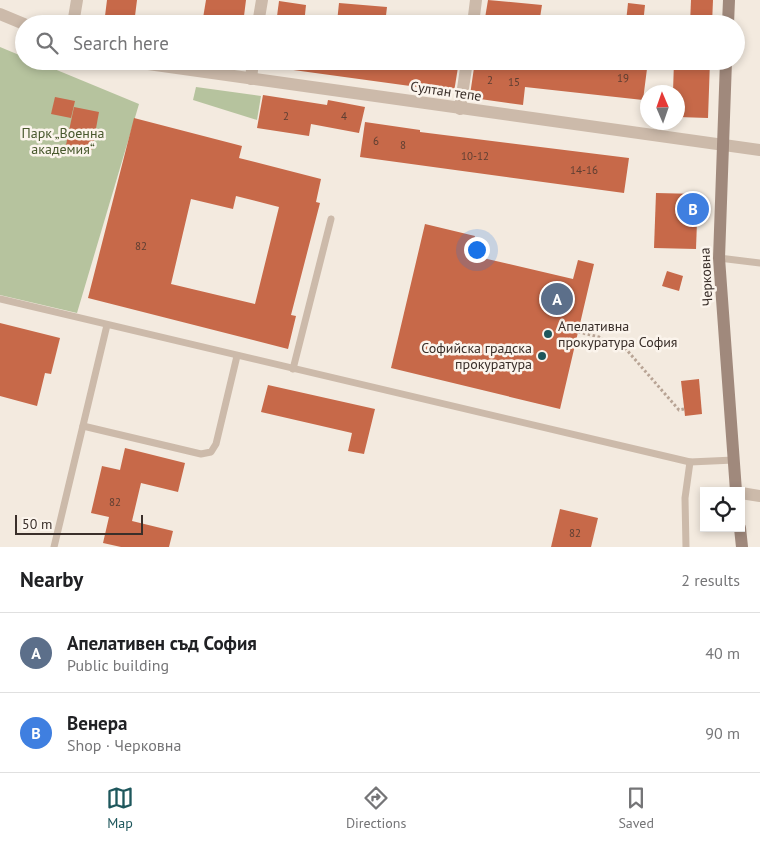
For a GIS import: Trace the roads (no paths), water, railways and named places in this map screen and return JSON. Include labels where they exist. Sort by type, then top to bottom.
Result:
[{"type":"street","points":[[74,15],[76,0]]},
{"type":"street","points":[[260,15],[262,0]]},
{"type":"street","points":[[474,15],[476,0]]},
{"type":"street","points":[[728,15],[729,0]]},
{"type":"street","points":[[0,14],[15,20]]},
{"type":"street","name":"Султан тепе","points":[[185,70],[760,150]]},
{"type":"street","points":[[250,80],[252,70]]},
{"type":"street","points":[[460,109],[466,70]]},
{"type":"street","name":"Черковна","points":[[726,70],[719,258],[736,487]]},
{"type":"street","points":[[745,493],[760,496]]},
{"type":"street","points":[[740,532],[742,547]]},
{"type":"lane","points":[[293,369],[331,220]]},
{"type":"lane","points":[[719,258],[760,263]]},
{"type":"lane","points":[[0,299],[690,462],[734,460]]},
{"type":"lane","points":[[54,547],[107,325]]},
{"type":"lane","points":[[83,426],[201,454],[211,452],[216,444],[238,356]]},
{"type":"lane","points":[[686,547],[685,498],[690,462]]},
{"type":"place","name":"Венера","points":[[693,209]]},
{"type":"place","name":"Апелативен съд София","points":[[557,299]]},
{"type":"place","name":"Апелативна прокуратура София","points":[[548,334]]},
{"type":"place","name":"Софийска градска прокуратура","points":[[542,356]]},
{"type":"park label","name":"Парк „Военна академия“","points":[[63,142]]}]
